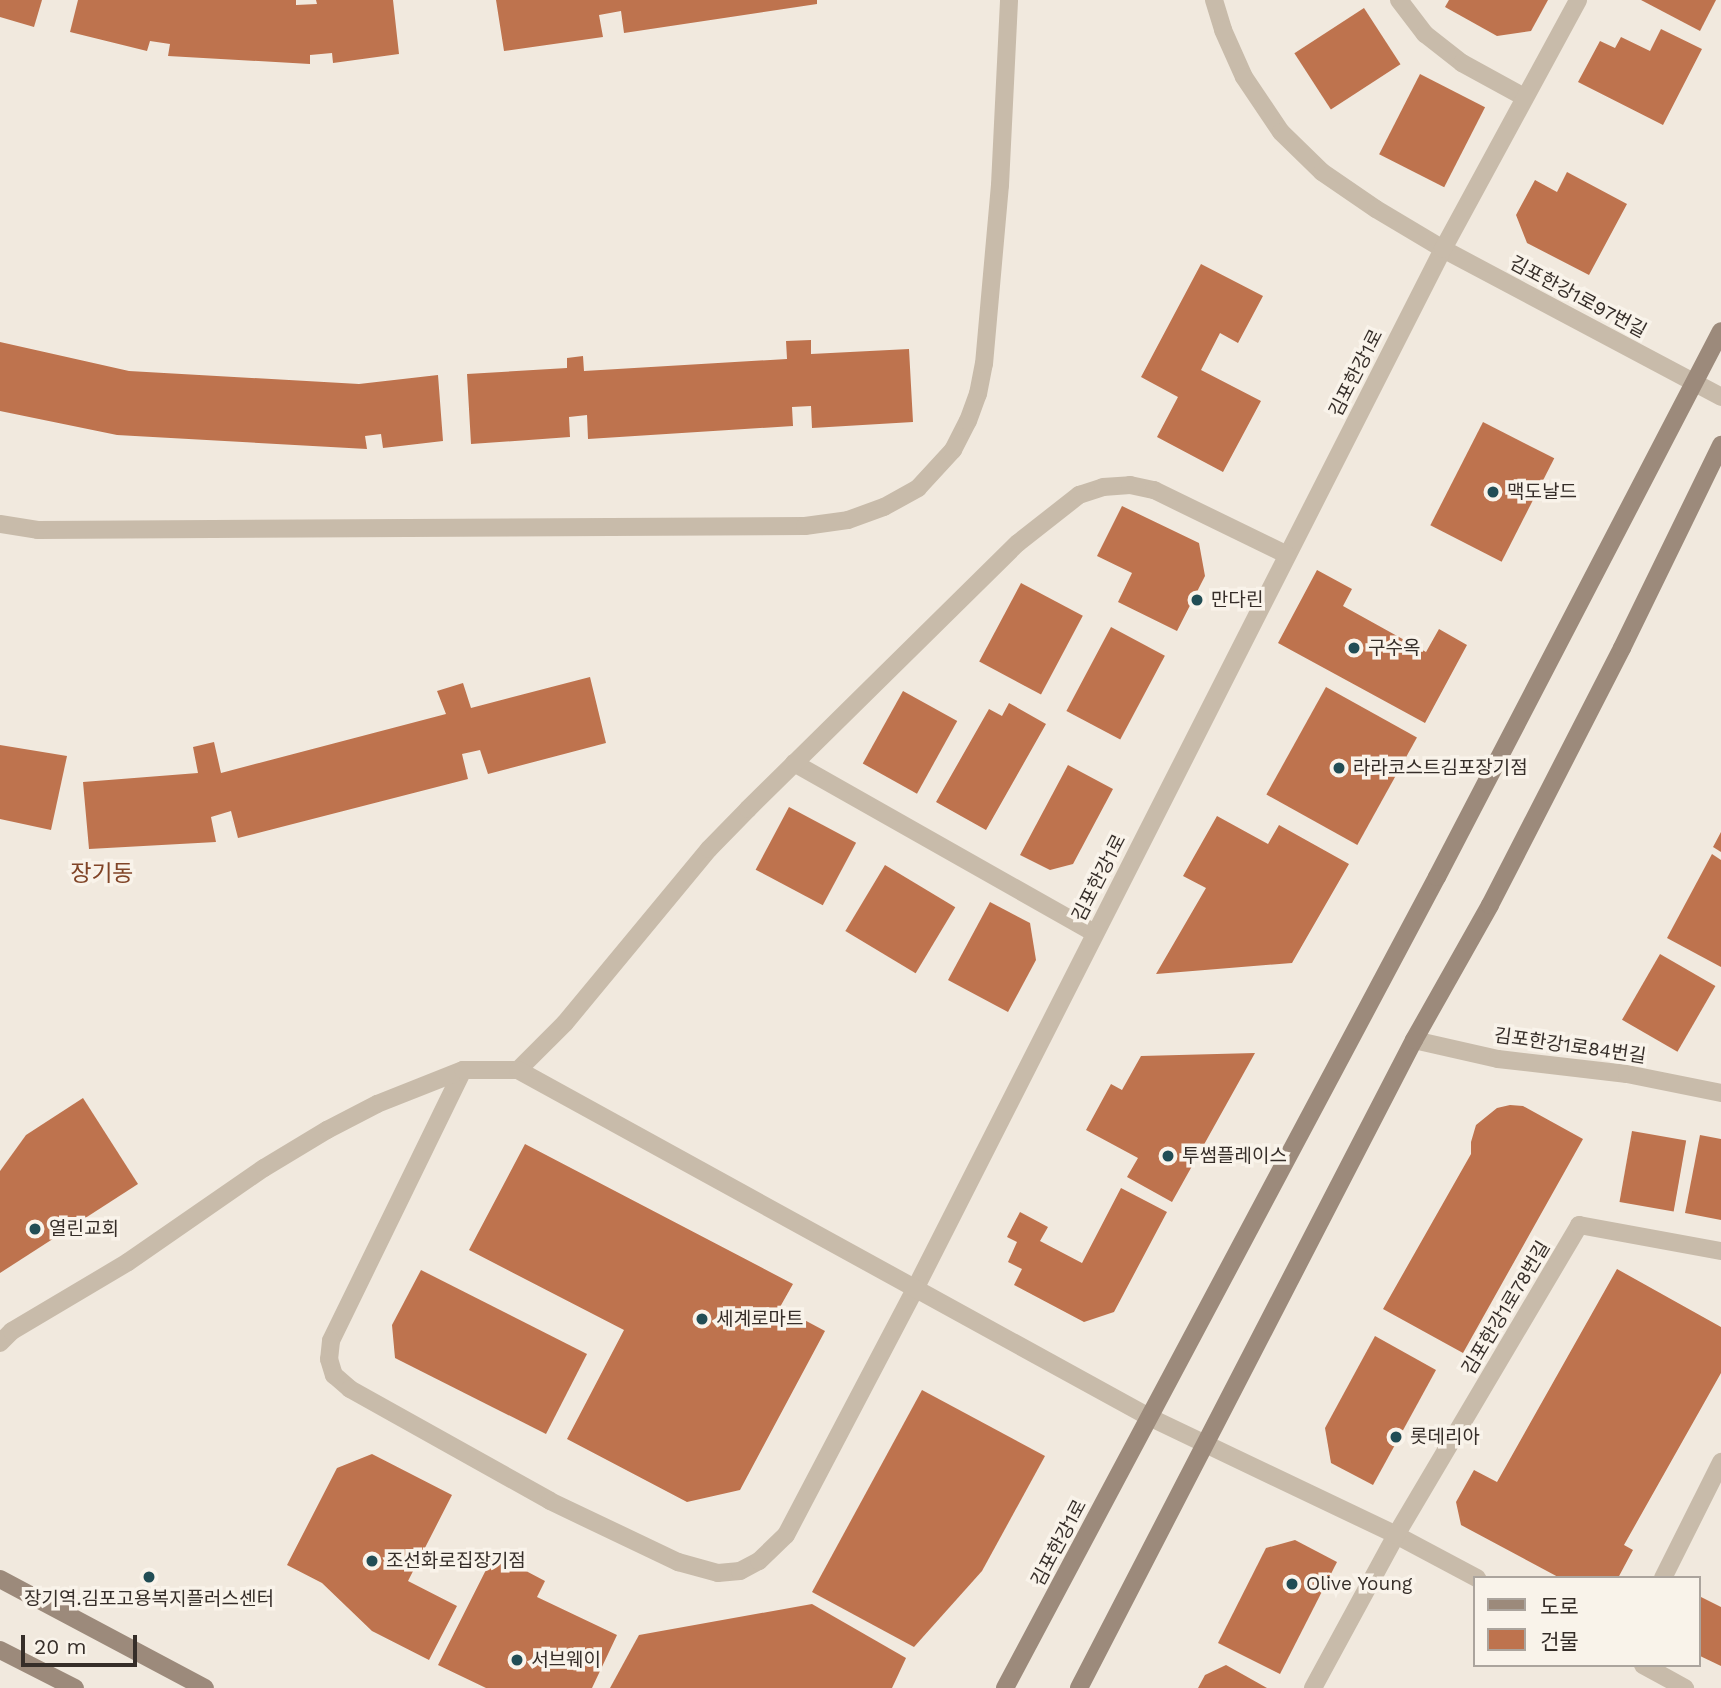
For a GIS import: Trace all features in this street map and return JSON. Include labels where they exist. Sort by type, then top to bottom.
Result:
[{"type":"street","points":[[0,524],[38,530],[805,526],[848,520],[884,507],[918,488],[953,450],[978,394],[984,364],[999,199],[1009,0]]},
{"type":"street","name":"김포한강1로97번길","points":[[1214,0],[1223,30],[1244,77],[1281,132],[1322,172],[1376,209],[1443,249],[1721,397]]},
{"type":"street","points":[[1399,0],[1425,34],[1462,63],[1524,97]]},
{"type":"street","points":[[1443,249],[1578,0]]},
{"type":"street","name":"김포한강1로","points":[[463,1070],[331,1341],[329,1359],[334,1375],[350,1390],[573,1512],[697,1569],[719,1573],[740,1571],[760,1561],[786,1535],[915,1289],[1443,249]]},
{"type":"street","name":"김포한강1로","points":[[1006,1688],[1443,865],[1721,331]]},
{"type":"street","points":[[1079,1688],[1414,1040],[1521,844],[1622,649],[1721,445]]},
{"type":"street","points":[[518,1070],[565,1023],[709,849],[1018,544],[1079,495],[1116,486],[1154,490],[1287,555]]},
{"type":"street","points":[[794,763],[1094,933]]},
{"type":"street","name":"김포한강1로84번길","points":[[1414,1040],[1498,1059],[1627,1074],[1721,1093]]},
{"type":"street","points":[[0,1343],[22,1325],[128,1262],[264,1168],[327,1130],[377,1104],[463,1070],[518,1070],[1149,1417],[1396,1535],[1473,1576]]},
{"type":"street","name":"김포한강1로78번길","points":[[1313,1688],[1396,1535],[1579,1225],[1721,1251]]},
{"type":"street","points":[[1663,1576],[1721,1462]]},
{"type":"street","points":[[0,1579],[205,1688]]},
{"type":"street","points":[[0,1650],[75,1688]]},
{"type":"street","points":[[1647,1667],[1685,1688]]},
{"type":"building","points":[[0,0],[42,0],[34,27],[0,17]]},
{"type":"building","points":[[78,0],[296,0],[296,5],[317,4],[316,0],[393,0],[399,54],[333,63],[332,53],[310,55],[310,64],[168,56],[170,44],[150,41],[147,51],[70,32]]},
{"type":"building","points":[[496,0],[817,0],[817,4],[624,33],[621,11],[599,15],[603,37],[504,51]]},
{"type":"building","points":[[1449,0],[1548,0],[1531,31],[1497,36],[1445,7]]},
{"type":"building","points":[[1641,0],[1716,0],[1700,31]]},
{"type":"building","points":[[1364,8],[1400,64],[1331,109],[1294,53]]},
{"type":"building","points":[[1661,29],[1702,49],[1663,125],[1578,82],[1600,41],[1615,48],[1621,37],[1650,51]]},
{"type":"building","points":[[1420,74],[1485,107],[1444,187],[1379,154]]},
{"type":"building","points":[[1567,172],[1627,204],[1589,275],[1527,243],[1516,215],[1535,180],[1557,192]]},
{"type":"building","points":[[1201,264],[1263,296],[1238,343],[1220,333],[1201,370],[1261,401],[1223,472],[1157,437],[1178,397],[1141,377]]},
{"type":"building","points":[[811,340],[811,354],[909,349],[913,422],[812,428],[811,406],[792,407],[793,426],[588,439],[587,415],[569,417],[570,437],[471,444],[467,374],[567,368],[567,358],[583,356],[584,371],[787,359],[786,341]]},
{"type":"building","points":[[0,342],[129,371],[359,384],[438,375],[443,441],[383,448],[381,434],[365,436],[367,449],[117,435],[0,411]]},
{"type":"building","name":"맥도날드","points":[[1483,422],[1554,458],[1502,562],[1430,525]]},
{"type":"building","points":[[1122,506],[1199,543],[1205,576],[1177,631],[1118,602],[1132,573],[1097,556]]},
{"type":"building","name":"구수옥","points":[[1317,570],[1352,589],[1343,606],[1426,652],[1439,629],[1467,645],[1425,723],[1278,643]]},
{"type":"building","points":[[1021,583],[1083,616],[1041,694],[979,662]]},
{"type":"building","points":[[1111,627],[1165,656],[1120,740],[1066,711]]},
{"type":"building","points":[[590,677],[606,743],[488,774],[480,750],[462,754],[468,779],[238,838],[231,811],[211,817],[216,842],[89,849],[83,782],[198,773],[193,747],[214,742],[221,773],[446,714],[437,691],[463,683],[471,708]]},
{"type":"building","points":[[1326,687],[1417,737],[1357,845],[1266,795]]},
{"type":"building","points":[[903,691],[957,721],[917,794],[863,764]]},
{"type":"building","points":[[1009,703],[1046,724],[986,830],[936,802],[989,709],[1002,716]]},
{"type":"building","points":[[0,745],[67,756],[51,830],[0,819]]},
{"type":"building","points":[[1068,765],[1113,789],[1073,864],[1050,870],[1020,855]]},
{"type":"building","points":[[789,807],[856,843],[823,905],[756,870]]},
{"type":"building","points":[[1217,816],[1268,844],[1279,825],[1349,864],[1292,963],[1156,974],[1206,888],[1183,876]]},
{"type":"building","points":[[1721,832],[1721,852],[1713,847]]},
{"type":"building","points":[[1712,854],[1721,860],[1721,967],[1667,938]]},
{"type":"building","points":[[885,865],[955,907],[916,973],[845,931]]},
{"type":"building","points":[[990,902],[1030,923],[1036,960],[1008,1012],[948,980]]},
{"type":"building","points":[[1660,954],[1715,986],[1677,1052],[1622,1020]]},
{"type":"building","points":[[1255,1053],[1172,1202],[1127,1177],[1138,1158],[1086,1130],[1111,1084],[1122,1090],[1141,1056]]},
{"type":"building","name":"열린교회","points":[[83,1098],[138,1184],[0,1273],[0,1171],[26,1135]]},
{"type":"building","points":[[1523,1106],[1583,1139],[1463,1353],[1383,1309],[1471,1154],[1476,1125],[1497,1108]]},
{"type":"building","points":[[1632,1131],[1686,1141],[1674,1211],[1619,1202]]},
{"type":"building","points":[[1700,1135],[1721,1139],[1721,1220],[1685,1213]]},
{"type":"building","name":"세계로마트","points":[[525,1144],[793,1284],[780,1307],[825,1331],[740,1490],[687,1502],[567,1439],[624,1330],[469,1250]]},
{"type":"building","points":[[1121,1188],[1167,1212],[1114,1312],[1084,1322],[1014,1285],[1022,1269],[1008,1262],[1017,1242],[1007,1237],[1020,1212],[1048,1227],[1040,1241],[1082,1263]]},
{"type":"building","points":[[1617,1269],[1721,1327],[1721,1373],[1624,1545],[1633,1550],[1619,1576],[1556,1576],[1461,1525],[1456,1502],[1474,1470],[1497,1482]]},
{"type":"building","points":[[421,1270],[587,1354],[546,1434],[395,1358],[392,1325]]},
{"type":"building","points":[[1375,1336],[1436,1370],[1373,1485],[1331,1463],[1325,1428]]},
{"type":"building","points":[[922,1390],[1045,1456],[982,1571],[914,1647],[812,1592]]},
{"type":"building","points":[[372,1454],[452,1495],[408,1581],[457,1606],[429,1660],[372,1631],[322,1583],[287,1565],[337,1468]]},
{"type":"building","points":[[1295,1540],[1337,1562],[1280,1674],[1218,1643],[1266,1548]]},
{"type":"building","points":[[494,1554],[545,1581],[537,1597],[617,1635],[592,1688],[486,1688],[438,1665]]},
{"type":"building","points":[[1700,1596],[1721,1607],[1721,1666],[1700,1656]]},
{"type":"building","points":[[812,1604],[906,1658],[892,1688],[610,1688],[639,1635]]},
{"type":"building","points":[[1226,1665],[1267,1688],[1198,1688],[1205,1675]]},
{"type":"place","name":"맥도날드","points":[[1493,492]]},
{"type":"place","name":"만다린","points":[[1197,600]]},
{"type":"place","name":"구수옥","points":[[1354,648]]},
{"type":"place","name":"라라코스트김포장기점","points":[[1339,768]]},
{"type":"place","name":"투썸플레이스","points":[[1168,1156]]},
{"type":"place","name":"열린교회","points":[[35,1229]]},
{"type":"place","name":"세계로마트","points":[[702,1319]]},
{"type":"place","name":"롯데리아","points":[[1396,1437]]},
{"type":"place","name":"조선화로집장기점","points":[[372,1561]]},
{"type":"place","name":"장기역.김포고용복지플러스센터","points":[[149,1577]]},
{"type":"place","name":"Olive Young","points":[[1292,1584]]},
{"type":"place","name":"서브웨이","points":[[517,1660]]},
{"type":"district","name":"장기동","points":[[102,874]]}]
